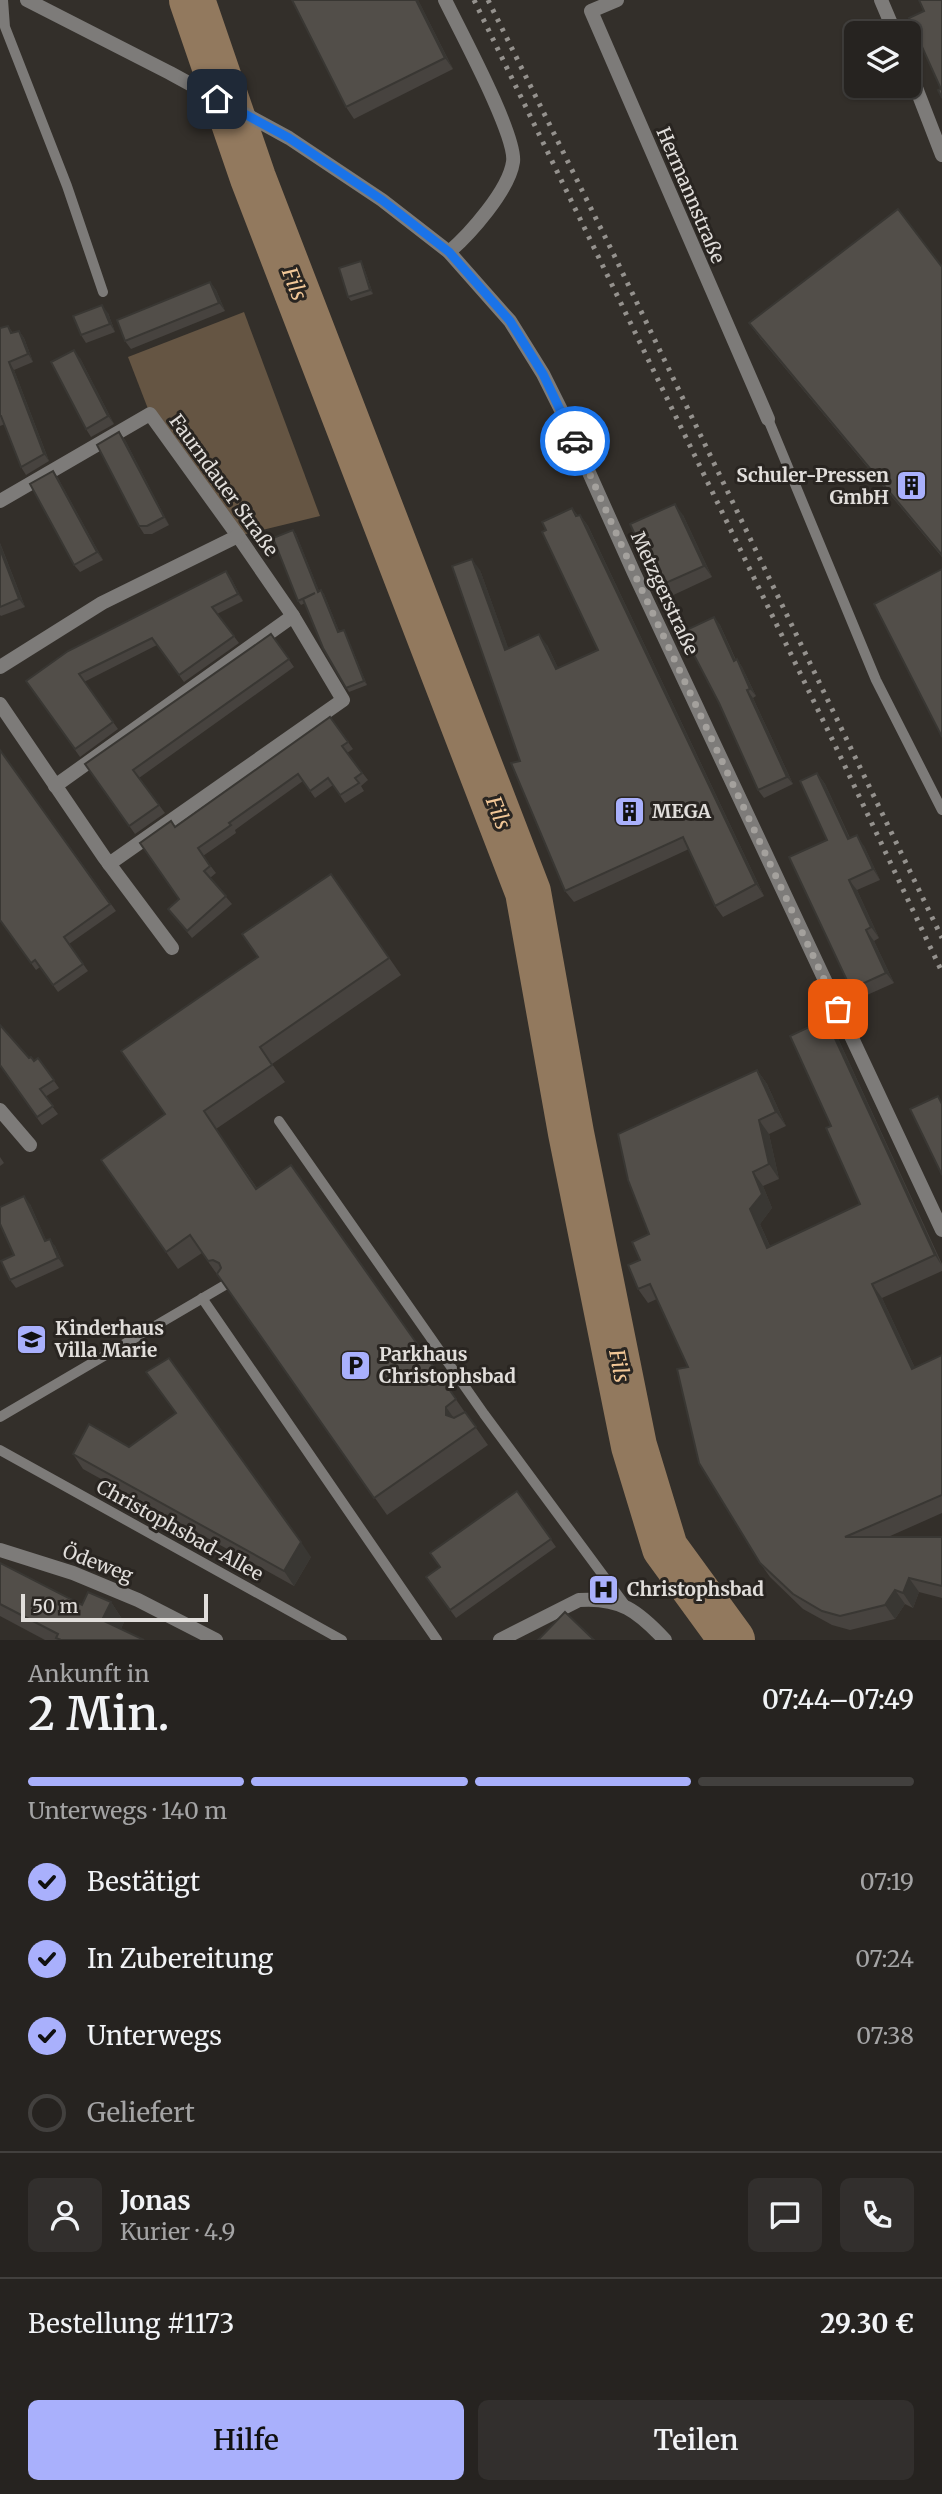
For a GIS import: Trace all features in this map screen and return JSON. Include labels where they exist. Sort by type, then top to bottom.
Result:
[{"type":"street","points":[[27,0],[289,138],[382,200],[449,252],[468,236],[489,208],[510,176],[514,159],[505,127],[445,0]]},
{"type":"street","name":"Hermannstraße","points":[[617,0],[591,11],[768,419]]},
{"type":"street","points":[[881,0],[890,21]]},
{"type":"street","points":[[920,98],[942,155]]},
{"type":"street","name":"Metzgerstraße","points":[[449,252],[510,321],[543,374],[942,1230]]},
{"type":"street","name":"Faurndauer Straße","points":[[0,501],[150,414],[293,616],[343,700],[109,864]]},
{"type":"street","points":[[0,667],[102,603],[238,536]]},
{"type":"street","points":[[55,786],[293,616]]},
{"type":"street","points":[[0,704],[109,864],[172,948]]},
{"type":"street","points":[[0,1110],[30,1145]]},
{"type":"street","name":"Ödeweg","points":[[0,1550],[74,1573],[138,1600],[216,1640]]},
{"type":"street","points":[[500,1640],[579,1600],[602,1600],[625,1605],[665,1640]]},
{"type":"lane","points":[[3,0],[5,27],[67,186],[103,292]]},
{"type":"lane","points":[[768,419],[876,680],[942,810]]},
{"type":"lane","points":[[279,1121],[480,1418],[625,1605]]},
{"type":"lane","points":[[0,1417],[225,1285]]},
{"type":"lane","points":[[202,1298],[437,1640]]},
{"type":"lane","name":"Christophsbad-Allee","points":[[0,1450],[342,1640]]},
{"type":"shaded area","points":[[244,312],[320,516],[238,536],[150,414],[128,357]]},
{"type":"building","points":[[292,0],[416,0],[445,58],[346,107]]},
{"type":"building","points":[[919,0],[942,0],[942,98],[938,90],[941,89],[921,45],[921,21],[910,21],[909,18],[924,11]]},
{"type":"building","name":"Schuler-Pressen GmbH","points":[[898,209],[942,267],[942,555],[749,323]]},
{"type":"building","points":[[361,261],[370,290],[348,297],[339,268]]},
{"type":"building","points":[[210,282],[219,303],[125,341],[117,320]]},
{"type":"building","points":[[102,305],[110,324],[81,335],[73,316]]},
{"type":"building","points":[[8,326],[11,333],[19,331],[28,354],[9,362],[44,454],[21,467],[0,416],[0,328]]},
{"type":"building","points":[[74,350],[108,416],[86,429],[51,362]]},
{"type":"building","points":[[119,432],[164,517],[147,526],[139,526],[97,445]]},
{"type":"building","points":[[53,471],[97,552],[74,565],[30,484]]},
{"type":"building","points":[[675,504],[704,566],[659,586],[630,524]]},
{"type":"building","points":[[572,508],[576,516],[580,515],[756,884],[715,906],[683,837],[565,891],[511,763],[520,761],[452,566],[472,559],[505,650],[539,634],[556,669],[598,650],[542,532],[546,530],[542,522]]},
{"type":"building","points":[[293,530],[318,592],[321,590],[338,632],[344,630],[364,681],[346,688],[323,648],[303,599],[315,593],[298,601],[273,538]]},
{"type":"building","points":[[0,549],[19,599],[0,607]]},
{"type":"building","points":[[942,569],[942,737],[874,604]]},
{"type":"building","points":[[226,571],[238,594],[212,607],[234,636],[179,675],[152,638],[79,674],[113,722],[75,749],[26,681],[68,651]]},
{"type":"building","points":[[714,617],[734,661],[737,659],[750,689],[747,690],[787,777],[758,790],[719,703],[682,632]]},
{"type":"building","points":[[271,634],[289,659],[133,770],[159,805],[129,826],[85,764]]},
{"type":"building","points":[[330,717],[348,742],[342,746],[362,773],[355,778],[359,783],[340,795],[328,778],[310,791],[298,774],[198,848],[210,866],[204,871],[226,896],[187,931],[168,909],[179,899],[140,843],[171,821],[175,827]]},
{"type":"building","points":[[0,750],[110,904],[64,937],[83,964],[53,985],[35,960],[31,963],[0,920]]},
{"type":"building","points":[[817,773],[848,839],[857,835],[873,869],[849,880],[871,927],[866,930],[886,973],[851,989],[789,857],[827,840],[800,781]]},
{"type":"building","points":[[331,874],[389,958],[260,1047],[272,1065],[204,1111],[256,1189],[291,1165],[456,1399],[446,1407],[446,1415],[454,1418],[465,1412],[476,1427],[374,1498],[217,1274],[221,1268],[219,1263],[208,1261],[190,1235],[166,1252],[101,1160],[165,1114],[121,1051],[258,957],[242,934]]},
{"type":"building","points":[[826,1019],[935,1255],[872,1284],[912,1369],[942,1355],[942,1495],[845,1537],[942,1537],[942,1586],[909,1578],[903,1593],[895,1590],[885,1605],[840,1616],[822,1611],[793,1594],[760,1563],[699,1463],[677,1369],[688,1367],[650,1284],[638,1289],[628,1265],[640,1260],[632,1242],[649,1234],[628,1180],[618,1134],[757,1070],[776,1112],[759,1120],[769,1164],[753,1172],[762,1194],[750,1209],[767,1248],[860,1204],[826,1128],[831,1126],[790,1036]]},
{"type":"building","points":[[0,1025],[29,1058],[34,1061],[38,1058],[54,1080],[40,1089],[53,1106],[37,1117],[0,1065]]},
{"type":"building","points":[[938,1096],[942,1104],[942,1175],[910,1109]]},
{"type":"building","points":[[24,1196],[45,1241],[50,1239],[58,1258],[10,1280],[1,1261],[14,1255],[0,1224],[0,1207]]},
{"type":"building","points":[[169,1358],[301,1542],[284,1571],[73,1454],[89,1424],[129,1447],[176,1413],[146,1372]]},
{"type":"building","points":[[517,1491],[551,1539],[450,1610],[426,1577],[440,1567],[430,1553]]},
{"type":"building","points":[[0,1563],[82,1605],[88,1592],[111,1602],[102,1620],[144,1640],[56,1638],[58,1634],[0,1604]]},
{"type":"building","points":[[565,1612],[594,1640],[538,1640]]},
{"type":"waterway","name":"Fils","points":[[192,0],[253,178],[528,892],[571,1133],[634,1446],[665,1548],[732,1640]]},
{"type":"railway","points":[[474,0],[942,972]]},
{"type":"railway","points":[[488,0],[614,255],[942,938]]},
{"type":"way so far","points":[[575,441],[838,1009]]},
{"type":"place","name":"Schuler-Pressen GmbH","points":[[912,486]]},
{"type":"place","name":"MEGA","points":[[629,811]]},
{"type":"place","name":"Kinderhaus Villa Marie","points":[[32,1339]]},
{"type":"place","name":"Parkhaus Christophsbad","points":[[356,1365]]},
{"type":"place","name":"Christophsbad","points":[[604,1589]]},
{"type":"route","points":[[217,99],[289,138],[382,200],[449,252],[510,321],[543,374],[575,441]]}]
